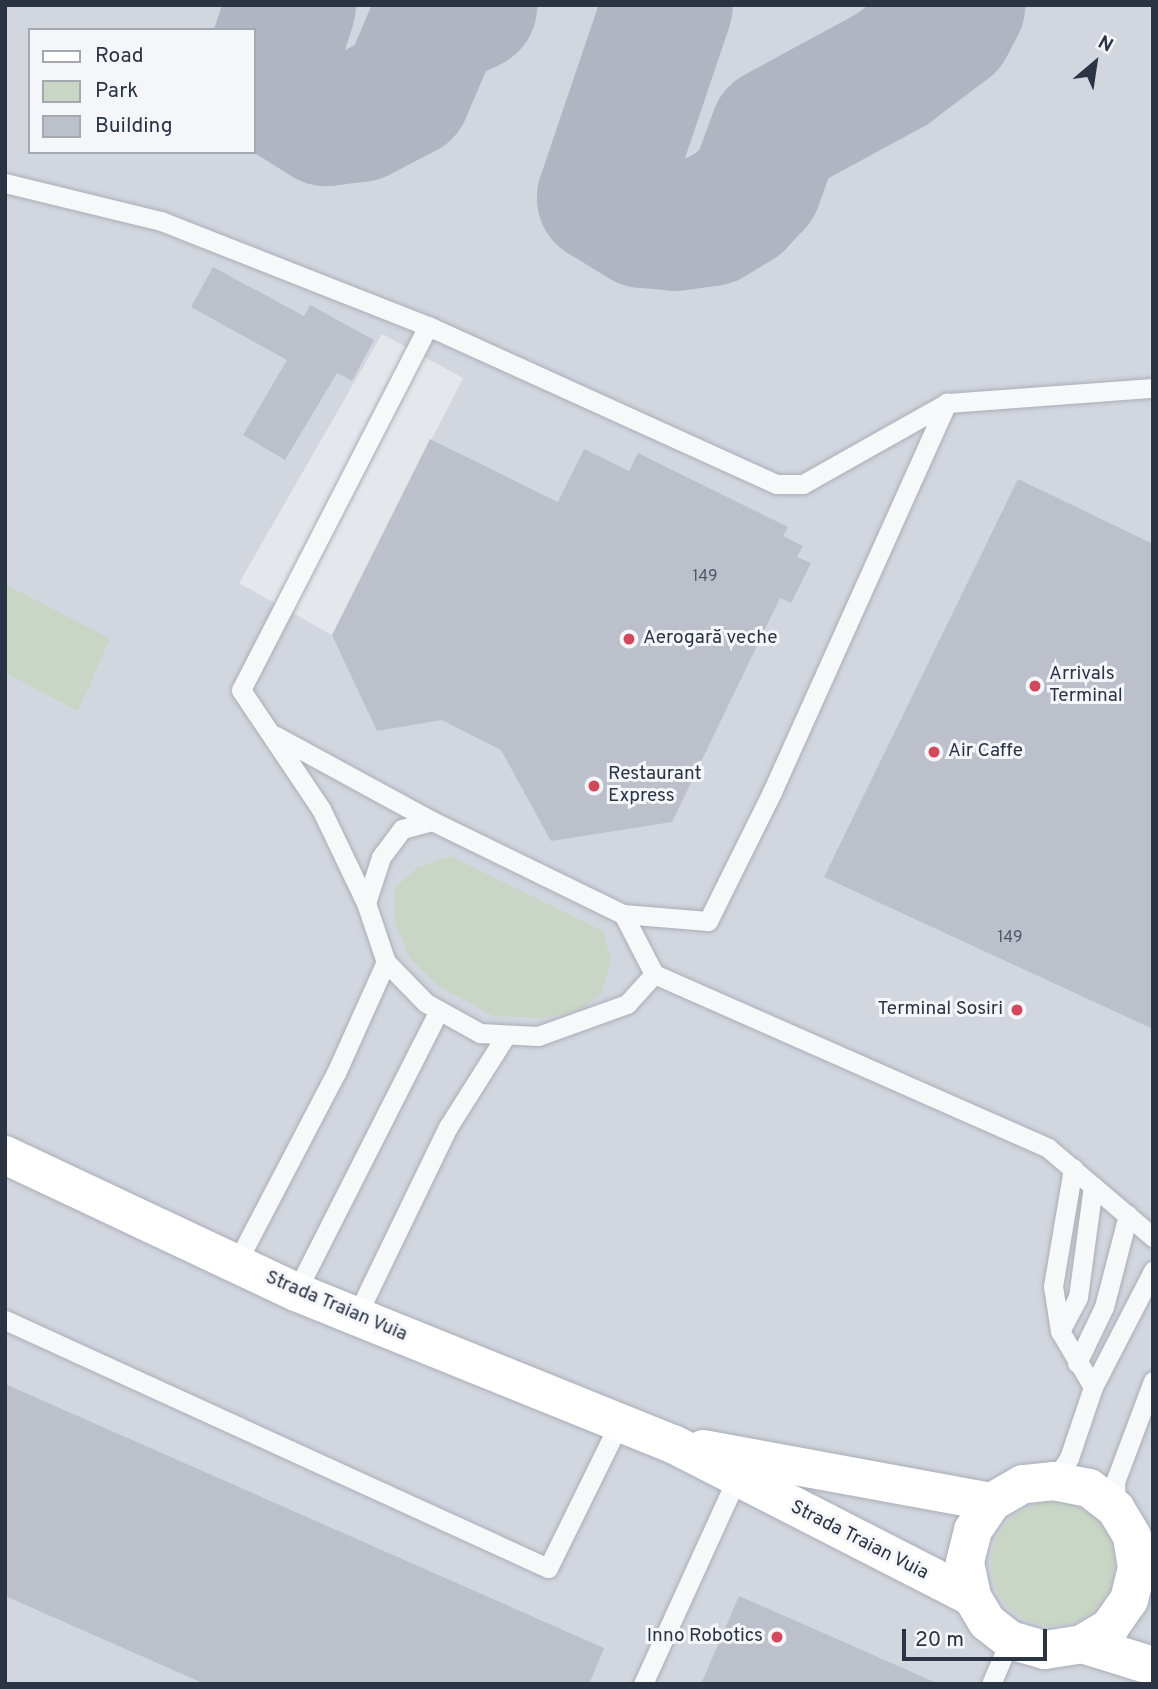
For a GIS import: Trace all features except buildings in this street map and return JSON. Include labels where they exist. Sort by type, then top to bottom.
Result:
[{"type":"main road","name":"Strada Traian Vuia","points":[[5,1155],[296,1292],[673,1444],[736,1480],[972,1597]]},
{"type":"main road","name":"Strada Traian Vuia","points":[[673,1444],[992,1502]]},
{"type":"main road","name":"Strada Traian Vuia","points":[[1082,1644],[1116,1618],[1145,1575],[1132,1536],[1116,1508],[1089,1488],[1054,1480],[1023,1484],[992,1502],[973,1530],[965,1563],[972,1597],[987,1622],[1010,1640],[1045,1650],[1082,1644],[1153,1666]]},
{"type":"lane","points":[[5,183],[161,221],[428,326],[776,484],[803,484],[947,403],[1153,388]]},
{"type":"lane","points":[[428,326],[242,690],[321,808],[366,903],[386,962],[439,1010],[480,1033],[505,1037],[538,1036],[591,1020],[627,1004],[654,974]]},
{"type":"lane","points":[[272,734],[432,821],[623,914],[708,921],[772,792],[947,403]]},
{"type":"lane","points":[[366,903],[381,857],[402,829],[432,821]]},
{"type":"lane","points":[[623,914],[654,974],[1048,1148],[1153,1237]]},
{"type":"lane","points":[[236,1264],[336,1073],[386,962]]},
{"type":"lane","points":[[296,1292],[439,1010]]},
{"type":"lane","points":[[356,1317],[448,1127],[505,1037]]},
{"type":"lane","points":[[1073,1168],[1053,1286],[1060,1331],[1093,1387]]},
{"type":"lane","points":[[1060,1331],[1078,1297],[1093,1186]]},
{"type":"lane","points":[[1077,1363],[1104,1307],[1128,1215]]},
{"type":"lane","points":[[1054,1480],[1069,1458],[1093,1387],[1153,1271]]},
{"type":"lane","points":[[5,1321],[548,1568],[619,1424]]},
{"type":"lane","points":[[1116,1508],[1115,1482],[1146,1409],[1153,1381]]},
{"type":"lane","points":[[643,1684],[736,1480]]},
{"type":"lane","points":[[991,1684],[1010,1640]]},
{"type":"shaded area","points":[[5,5],[1153,5],[1153,1684],[5,1684]],"holes":[[[382,334],[463,378],[332,635],[239,583]]]},
{"type":"green space","points":[[5,584],[110,639],[78,711],[5,673]]},
{"type":"green space","points":[[450,856],[603,931],[611,959],[602,993],[580,1010],[543,1018],[493,1016],[437,985],[411,959],[395,924],[395,888],[418,867]]},
{"type":"green space","points":[[1053,1502],[1077,1506],[1097,1520],[1111,1540],[1115,1564],[1111,1588],[1097,1608],[1077,1622],[1053,1626],[1029,1622],[1009,1608],[995,1588],[991,1564],[995,1540],[1009,1520],[1029,1506]]},
{"type":"taxiway","points":[[290,5],[275,52],[275,78],[292,99],[326,120],[359,116],[405,92],[435,22],[471,5]]},
{"type":"taxiway","points":[[667,5],[602,197],[643,222],[675,225],[710,220],[738,203],[756,184],[775,132],[891,69],[948,26],[959,5]]},
{"type":"place","name":"Aerogară veche","points":[[629,639]]},
{"type":"place","name":"Arrivals Terminal","points":[[1035,686]]},
{"type":"place","name":"Air Caffe","points":[[934,752]]},
{"type":"place","name":"Restaurant Express","points":[[594,786]]},
{"type":"place","name":"Terminal Sosiri","points":[[1017,1010]]},
{"type":"place","name":"Inno Robotics","points":[[777,1637]]}]
